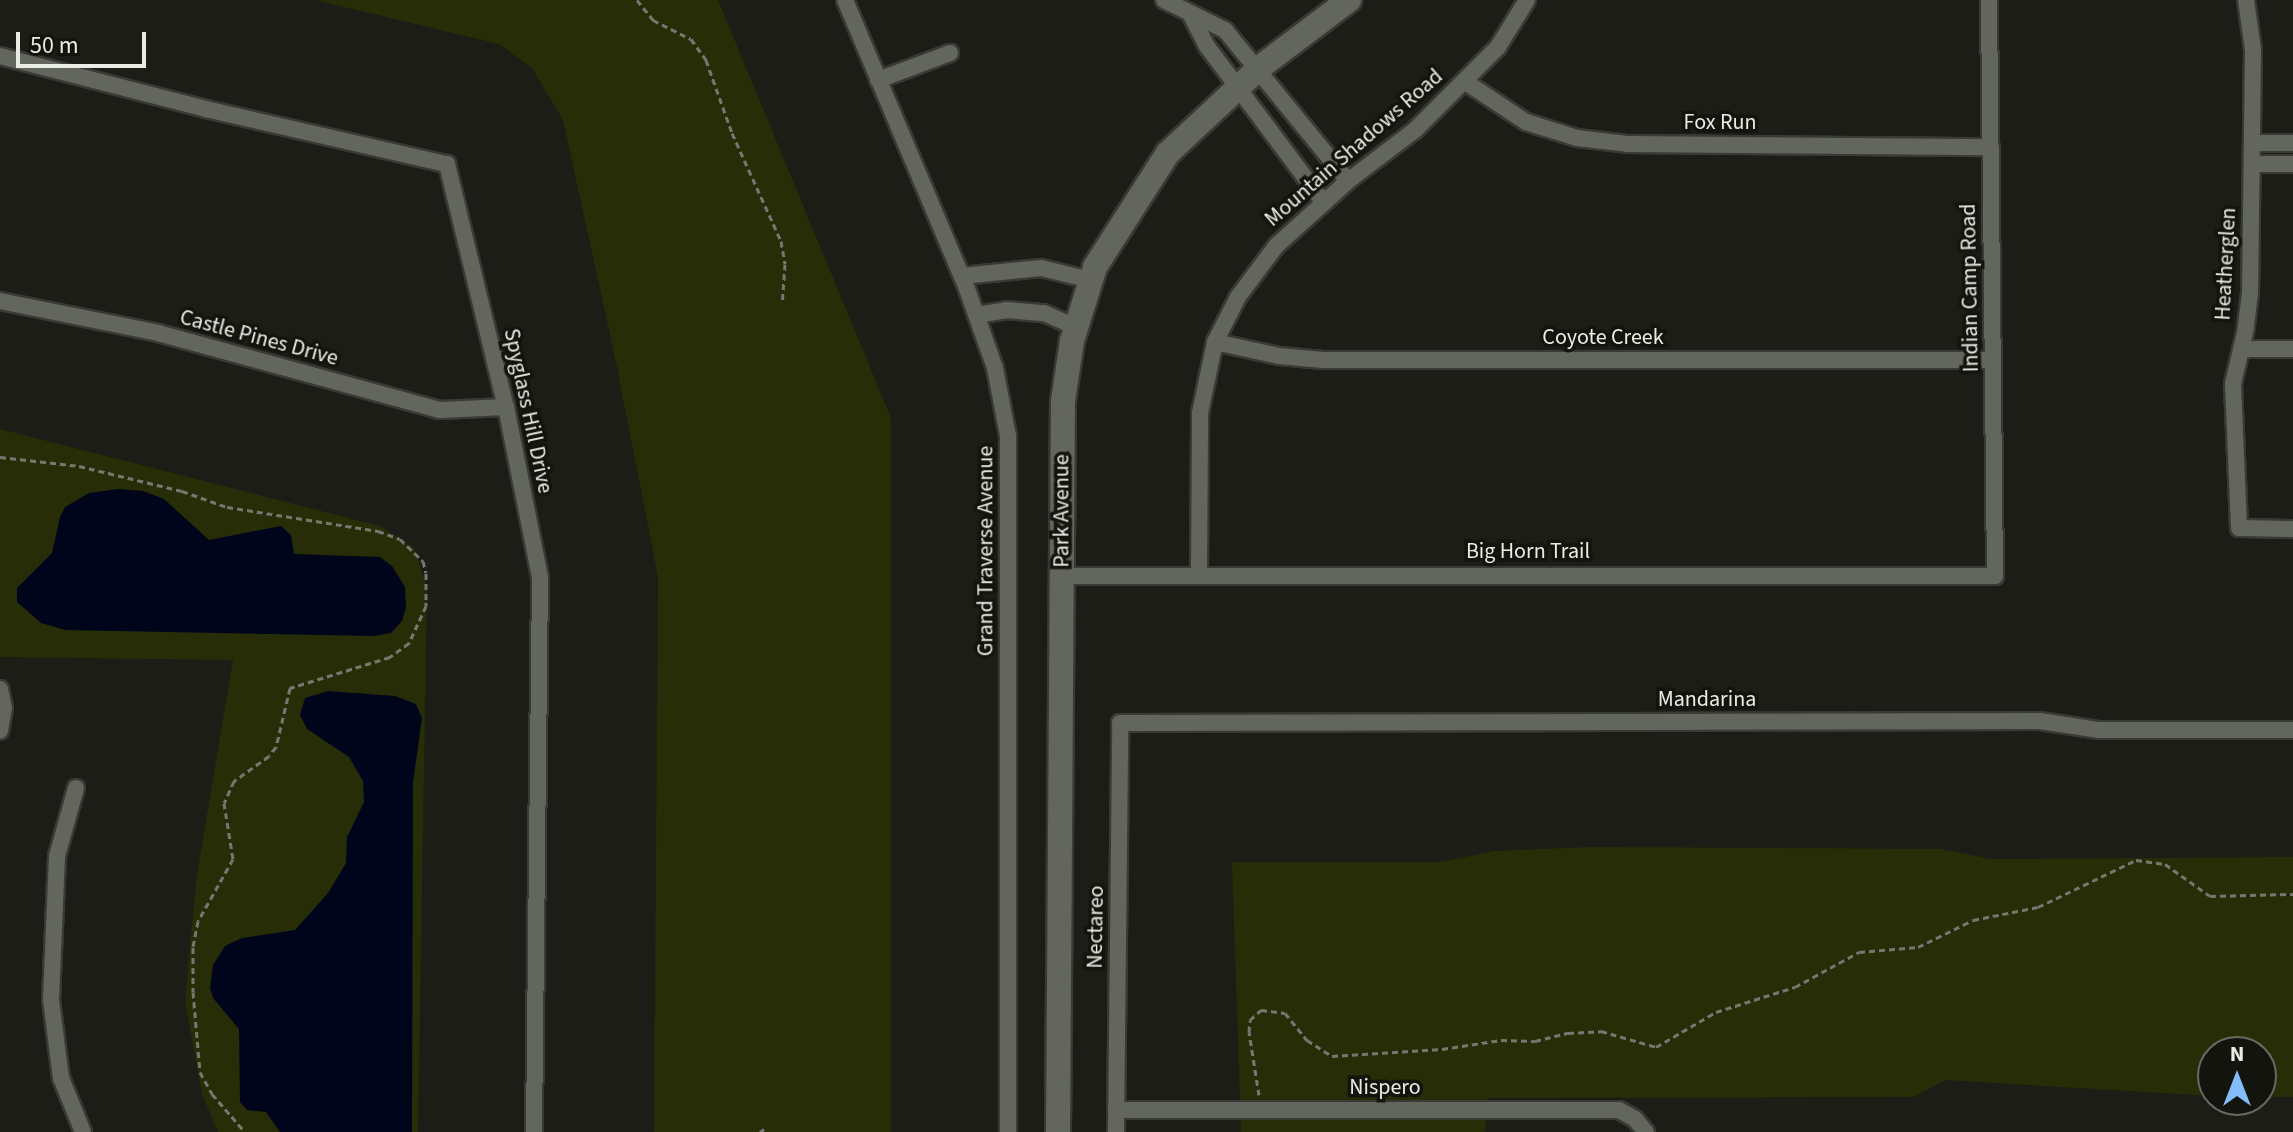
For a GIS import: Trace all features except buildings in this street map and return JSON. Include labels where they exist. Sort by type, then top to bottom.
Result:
[{"type":"street","name":"Grand Traverse Avenue","points":[[845,0],[962,276],[995,368],[1008,436],[1008,1132]]},
{"type":"street","points":[[1164,0],[1192,17],[1225,30],[1348,181]]},
{"type":"street","name":"Park Avenue","points":[[1058,1132],[1063,401],[1076,327],[1095,267],[1168,153],[1259,68],[1349,0]]},
{"type":"street","name":"Mountain Shadows Road","points":[[1199,573],[1200,413],[1215,342],[1238,297],[1276,246],[1348,181],[1415,130],[1498,47],[1527,0]]},
{"type":"street","name":"Indian Camp Road","points":[[1989,0],[1995,576]]},
{"type":"street","name":"Heatherglen","points":[[2246,0],[2253,50],[2252,164],[2250,293],[2233,384],[2239,528],[2293,529]]},
{"type":"street","points":[[1192,17],[1206,45],[1324,203]]},
{"type":"street","points":[[878,80],[950,53]]},
{"type":"street","name":"Spyglass Hill Drive","points":[[0,56],[206,109],[447,164],[506,407],[540,577],[534,1132]]},
{"type":"street","name":"Fox Run","points":[[1464,81],[1526,122],[1577,138],[1615,143],[1991,147]]},
{"type":"street","points":[[2252,143],[2293,143]]},
{"type":"street","points":[[2252,164],[2293,164]]},
{"type":"street","points":[[962,276],[1041,268],[1091,280]]},
{"type":"street","name":"Castle Pines Drive","points":[[0,301],[158,333],[440,410],[506,407]]},
{"type":"street","points":[[976,315],[1006,310],[1044,313],[1076,327]]},
{"type":"street","name":"Coyote Creek","points":[[1215,342],[1279,356],[1323,360],[1993,360]]},
{"type":"street","points":[[2241,349],[2293,349]]},
{"type":"street","name":"Big Horn Trail","points":[[1061,576],[1199,573],[1995,576]]},
{"type":"street","points":[[0,689],[4,708],[0,731]]},
{"type":"street","name":"Mandarina","points":[[1120,723],[2040,721],[2099,730],[2293,730]]},
{"type":"street","name":"Nectareo","points":[[1116,1132],[1120,723]]},
{"type":"street","points":[[76,788],[57,856],[51,1000],[61,1078],[83,1132]]},
{"type":"street","name":"Nispero","points":[[1116,1110],[1619,1110],[1646,1132]]},
{"type":"path","points":[[637,0],[642,11],[653,20],[691,39],[706,60],[732,133],[781,241],[785,264],[782,303]]},
{"type":"path","points":[[0,457],[79,466],[182,491],[227,507],[378,531],[400,539],[423,561],[426,606],[409,643],[390,657],[290,688],[276,747],[269,756],[234,781],[224,803],[233,859],[198,921],[193,947],[193,992],[200,1072],[212,1094],[245,1132]]},
{"type":"path","points":[[1268,1110],[1253,1078],[1249,1043],[1250,1020],[1261,1010],[1285,1013],[1307,1040],[1332,1056],[1442,1049],[1501,1040],[1535,1041],[1568,1033],[1601,1031],[1656,1047],[1716,1012],[1795,987],[1859,952],[1918,947],[1973,920],[2038,907],[2136,860],[2165,864],[2210,896],[2293,894]]},
{"type":"green space","points":[[315,0],[718,0],[891,418],[891,1132],[654,1132],[658,577],[616,362],[563,120],[532,68],[499,44]]},
{"type":"green space","points":[[0,429],[380,526],[414,548],[427,588],[418,1132],[218,1132],[202,1094],[185,1001],[197,874],[233,660],[0,657]]},
{"type":"green space","points":[[1591,847],[1941,849],[1991,859],[2293,857],[2293,1097],[2277,1097],[2277,1036],[2197,1036],[2197,1095],[1946,1080],[1913,1097],[1487,1098],[1485,1132],[1241,1132],[1232,862],[1441,862],[1494,851]]},
{"type":"water","points":[[118,489],[143,491],[164,499],[209,540],[281,526],[291,535],[294,554],[380,557],[392,566],[405,587],[406,607],[402,621],[391,633],[374,636],[65,630],[41,623],[17,602],[17,588],[52,553],[65,507],[89,493]]},
{"type":"water","points":[[328,691],[395,696],[416,704],[422,718],[413,783],[412,1132],[280,1132],[266,1112],[247,1110],[240,1102],[239,1029],[213,998],[210,988],[213,965],[225,946],[242,938],[295,930],[328,893],[346,863],[347,837],[364,802],[363,781],[349,757],[307,729],[300,715],[305,698]]}]
